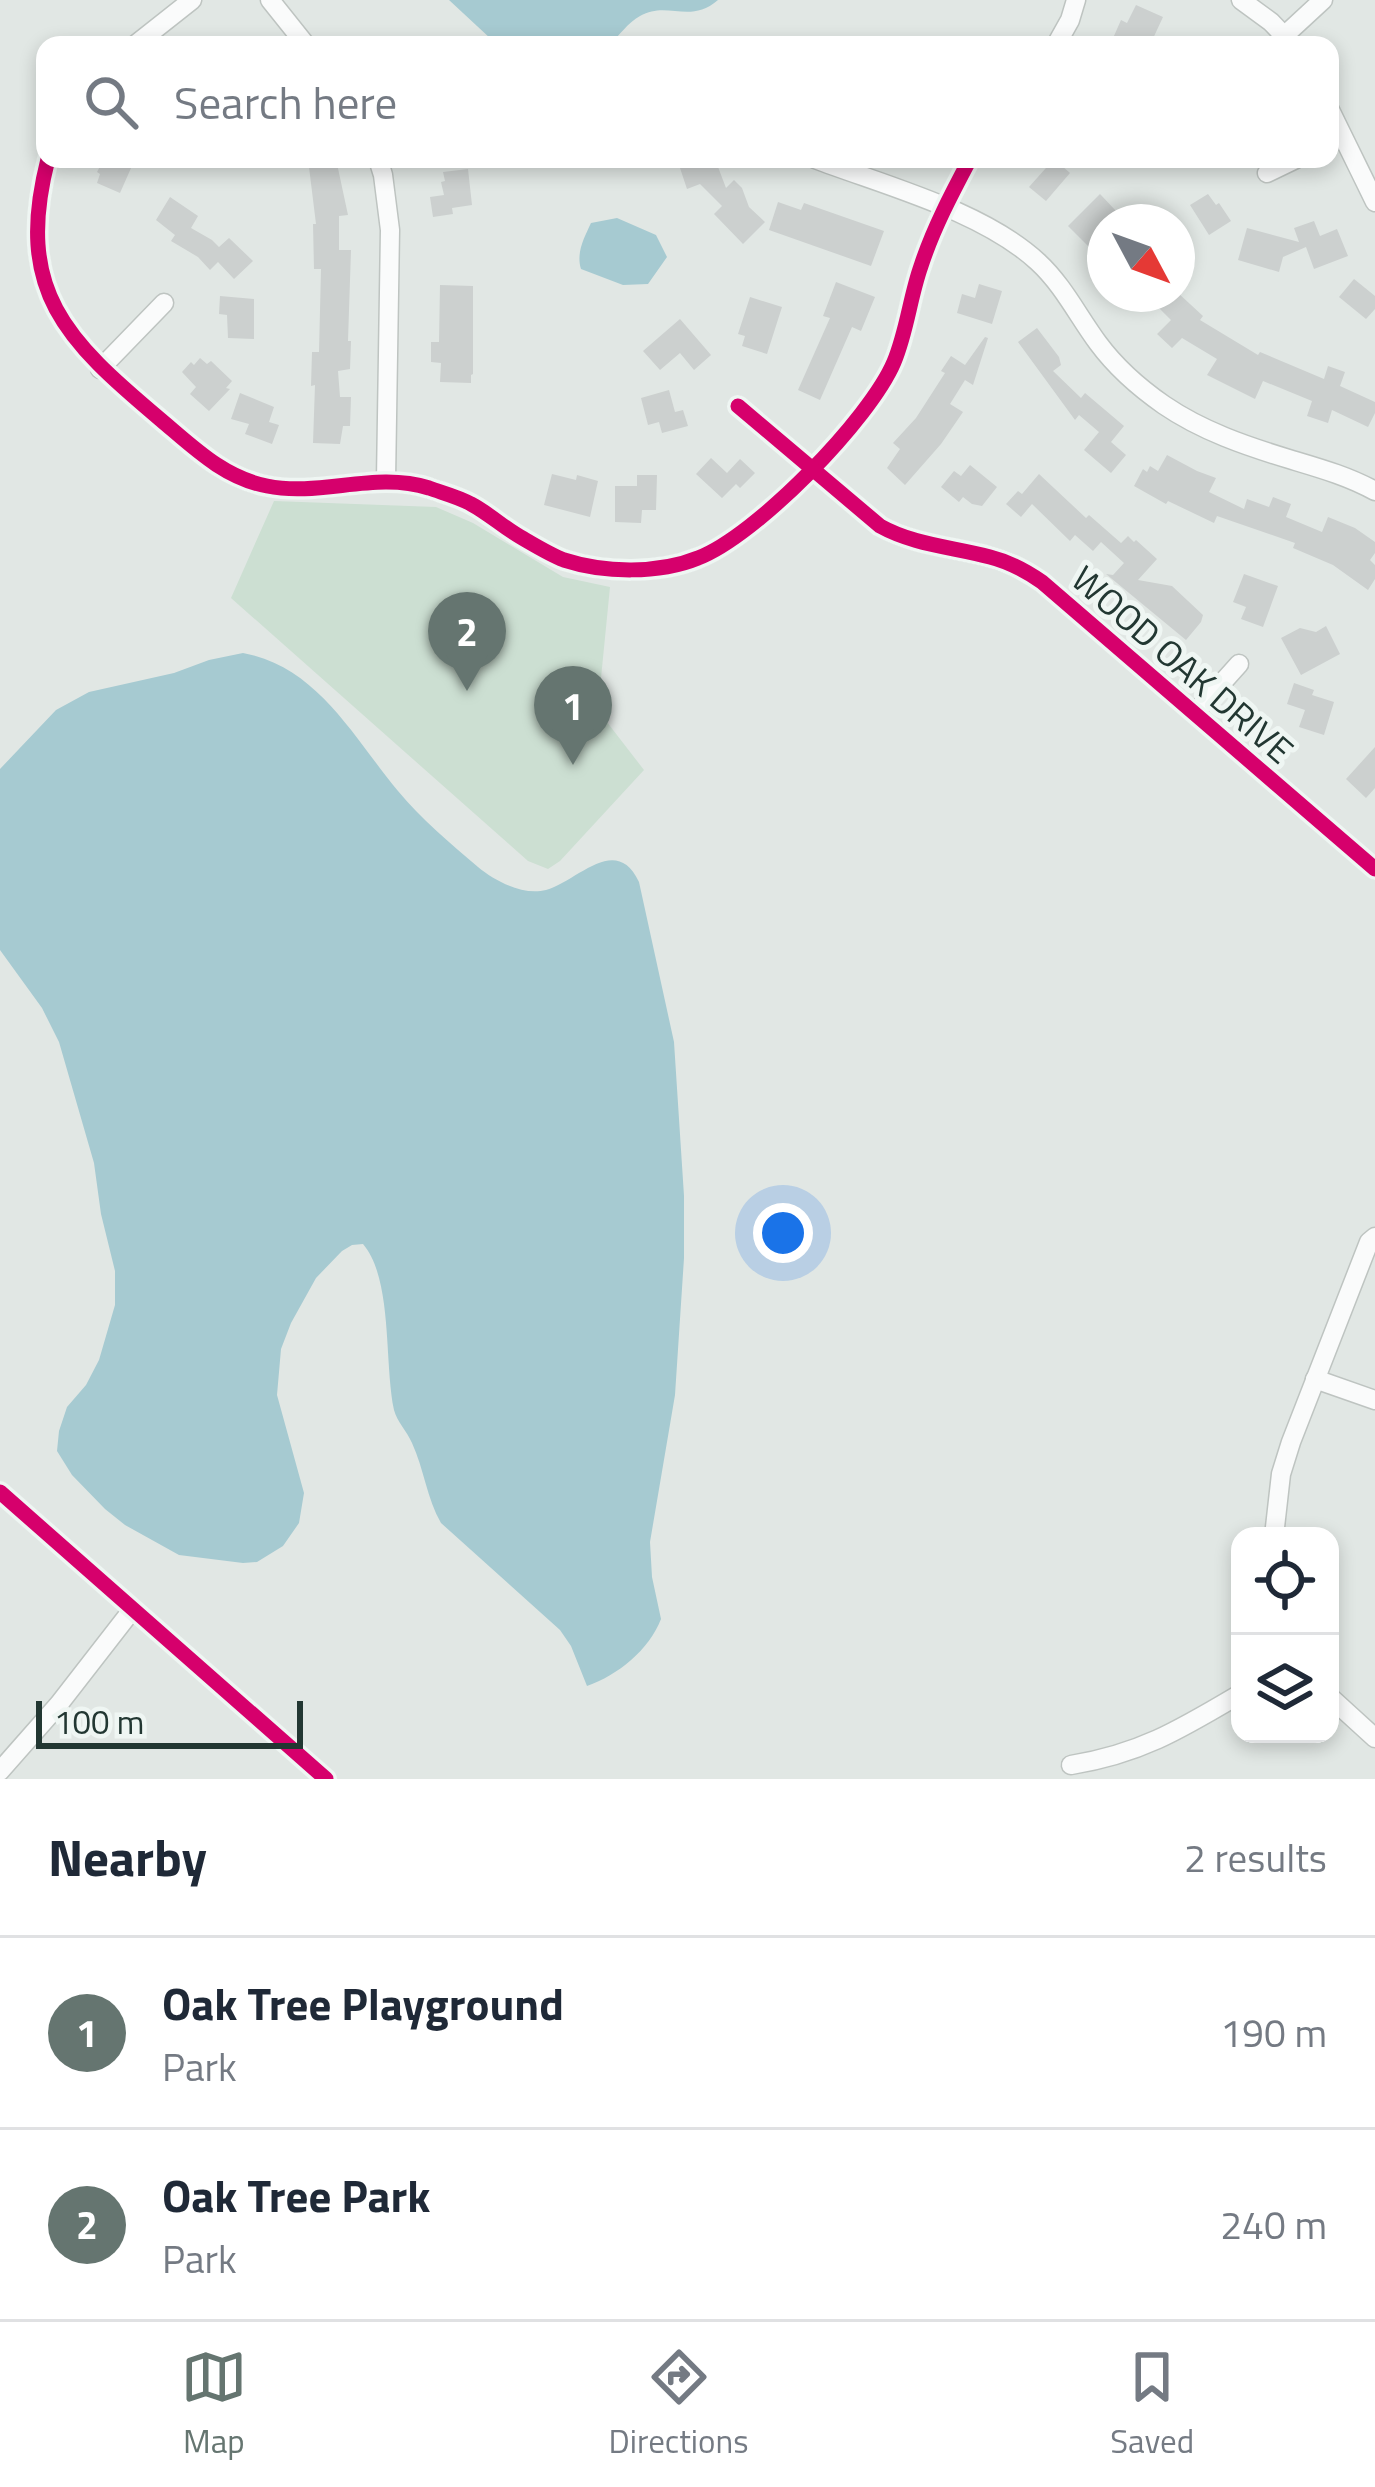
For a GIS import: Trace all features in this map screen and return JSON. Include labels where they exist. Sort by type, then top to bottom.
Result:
[{"type":"street","points":[[146,36],[192,0]]},
{"type":"street","points":[[270,0],[299,36]]},
{"type":"street","points":[[1061,36],[1076,0]]},
{"type":"street","points":[[1241,0],[1283,36]]},
{"type":"street","points":[[1292,36],[1323,0]]},
{"type":"street","points":[[1339,144],[1375,202]]},
{"type":"street","points":[[46,168],[37,207],[38,250],[47,292],[68,333],[100,369],[207,459],[268,487],[316,488],[386,480],[423,486],[469,502],[563,560],[651,569],[697,559],[769,512],[884,383],[895,360],[920,267],[966,168]]},
{"type":"street","points":[[381,168],[390,230],[386,480]]},
{"type":"street","points":[[839,168],[997,231],[1042,265],[1101,347],[1159,402],[1190,422],[1375,491]]},
{"type":"street","points":[[1267,173],[1277,168]]},
{"type":"street","points":[[100,369],[164,303]]},
{"type":"street","name":"WOOD OAK DRIVE","points":[[738,406],[880,526],[898,536],[992,557],[1042,582],[1373,862]]},
{"type":"street","points":[[1195,712],[1239,664]]},
{"type":"street","points":[[1275,1527],[1281,1474],[1369,1241],[1375,1237]]},
{"type":"street","points":[[1316,1379],[1375,1400]]},
{"type":"street","points":[[0,1492],[326,1779]]},
{"type":"street","points":[[0,1771],[131,1610]]},
{"type":"street","points":[[1071,1766],[1132,1752],[1231,1699]]},
{"type":"street","points":[[1339,1705],[1375,1738]]},
{"type":"green space","points":[[274,501],[436,507],[473,523],[563,577],[610,587],[601,678],[593,704],[644,770],[560,861],[548,869],[528,861],[231,598]]},
{"type":"water","points":[[449,0],[718,0],[698,11],[650,12],[619,36],[488,36]]},
{"type":"water","points":[[617,218],[656,235],[667,257],[648,284],[623,285],[581,269],[580,251],[591,223]]},
{"type":"water","points":[[243,653],[293,673],[313,689],[416,811],[493,877],[519,889],[546,890],[596,864],[619,861],[639,882],[674,1042],[684,1196],[675,1395],[650,1542],[661,1619],[631,1660],[587,1686],[560,1630],[436,1514],[416,1453],[394,1410],[379,1278],[363,1244],[342,1251],[316,1278],[281,1349],[277,1395],[304,1493],[299,1523],[283,1546],[257,1562],[179,1555],[105,1509],[72,1475],[57,1451],[67,1407],[99,1360],[115,1305],[115,1271],[94,1163],[59,1042],[42,1008],[0,950],[0,769],[56,710],[89,692]]},
{"type":"building","points":[[1136,5],[1163,17],[1154,36],[1114,36],[1121,20],[1127,23]]},
{"type":"building","points":[[99,168],[131,168],[120,193],[97,183]]},
{"type":"building","points":[[309,168],[338,168],[348,215],[339,216],[339,250],[351,250],[350,369],[338,371],[340,397],[351,397],[350,426],[343,426],[340,444],[313,443],[312,352],[319,352],[321,269],[314,269],[316,224]]},
{"type":"building","points":[[680,168],[718,168],[726,188],[734,180],[749,207],[765,222],[743,244],[714,214],[722,206],[700,184],[687,189]]},
{"type":"building","points":[[1046,168],[1064,168],[1070,173],[1046,201],[1029,187]]},
{"type":"building","points":[[468,169],[472,205],[433,217],[430,197],[444,195],[443,172]]},
{"type":"building","points":[[1100,194],[1109,204],[1090,204]]},
{"type":"building","points":[[1208,194],[1231,221],[1209,235],[1192,204]]},
{"type":"building","points":[[170,197],[198,216],[191,228],[219,247],[229,238],[253,261],[234,279],[218,262],[210,270],[171,241],[175,235],[156,220]]},
{"type":"building","points":[[778,202],[801,210],[804,203],[884,231],[871,266],[769,230]]},
{"type":"building","points":[[1087,207],[1087,245],[1068,226]]},
{"type":"building","points":[[1314,221],[1320,236],[1337,229],[1348,256],[1314,269],[1306,247],[1283,257],[1279,272],[1238,260],[1247,228],[1299,242],[1294,228]]},
{"type":"building","points":[[1354,279],[1375,296],[1375,309],[1366,319],[1339,297]]},
{"type":"building","points":[[836,282],[875,297],[861,331],[852,327],[820,400],[798,390],[830,318],[823,316]]},
{"type":"building","points":[[979,284],[1002,291],[992,324],[957,313],[962,294],[975,298]]},
{"type":"building","points":[[440,285],[473,286],[471,383],[440,382],[441,363],[431,362],[431,342],[439,342]]},
{"type":"building","points":[[220,296],[254,299],[254,339],[228,338],[227,315],[219,314]]},
{"type":"building","points":[[750,297],[782,307],[767,354],[742,346],[745,336],[738,334]]},
{"type":"building","points":[[1195,309],[1203,316],[1200,320],[1258,355],[1324,379],[1328,366],[1345,372],[1340,386],[1375,402],[1375,413],[1368,427],[1332,410],[1328,423],[1307,416],[1312,401],[1263,381],[1255,399],[1207,375],[1217,359],[1182,338],[1172,348],[1157,334],[1171,320],[1163,312]]},
{"type":"building","points":[[680,319],[711,355],[694,370],[680,353],[660,370],[643,351]]},
{"type":"building","points":[[1037,328],[1059,357],[1061,365],[1053,371],[1081,398],[1085,393],[1124,426],[1111,442],[1126,455],[1111,473],[1084,450],[1099,432],[1079,415],[1075,420],[1018,342]]},
{"type":"building","points":[[985,337],[973,385],[965,380],[950,404],[963,412],[905,485],[887,468],[900,449],[893,443],[916,418],[951,356],[965,365]]},
{"type":"building","points":[[200,358],[207,364],[211,361],[232,381],[209,411],[190,394],[196,387],[182,372]]},
{"type":"building","points":[[669,390],[675,412],[683,410],[688,426],[662,433],[659,422],[648,425],[641,398]]},
{"type":"building","points":[[240,393],[274,407],[269,422],[279,425],[272,444],[245,434],[249,424],[231,419]]},
{"type":"building","points":[[1167,455],[1216,478],[1209,492],[1244,509],[1247,499],[1269,507],[1273,497],[1291,504],[1286,517],[1322,532],[1328,517],[1355,528],[1375,542],[1370,560],[1375,579],[1368,590],[1333,565],[1293,548],[1295,543],[1217,516],[1214,523],[1134,486],[1143,469],[1147,472],[1150,466],[1158,471]]},
{"type":"building","points":[[711,458],[727,473],[740,459],[755,473],[722,498],[696,474]]},
{"type":"building","points":[[970,465],[997,487],[982,506],[963,497],[959,502],[941,487],[954,471],[961,476]]},
{"type":"building","points":[[552,474],[598,481],[590,517],[544,505]]},
{"type":"building","points":[[1039,474],[1086,518],[1089,515],[1121,543],[1128,536],[1136,540],[1157,559],[1138,580],[1172,586],[1203,615],[1186,640],[1106,574],[1113,575],[1124,563],[1101,542],[1093,551],[1075,535],[1070,541],[1032,504],[1021,517],[1006,504]]},
{"type":"building","points":[[637,475],[657,475],[656,510],[642,510],[641,523],[615,522],[615,486],[637,486]]},
{"type":"building","points":[[1244,574],[1278,586],[1263,627],[1241,619],[1246,607],[1233,602]]},
{"type":"building","points":[[1326,626],[1340,654],[1301,675],[1281,638],[1300,628],[1316,632]]},
{"type":"building","points":[[1294,683],[1334,702],[1324,735],[1299,727],[1305,710],[1287,704]]},
{"type":"building","points":[[1375,747],[1375,788],[1366,798],[1346,779]]},
{"type":"cycle path","points":[[46,168],[38,244],[56,309],[98,364],[210,460],[251,482],[287,489],[388,482],[429,488],[471,504],[564,560],[631,570],[683,563],[722,546],[779,501],[837,443],[894,362],[926,252],[965,168]]},
{"type":"cycle path","points":[[738,406],[880,526],[920,542],[1004,561],[1042,582],[1375,869]]},
{"type":"cycle path","points":[[0,1492],[326,1779]]},
{"type":"place","name":"Oak Tree Park","points":[[467,691]]},
{"type":"place","name":"Oak Tree Playground","points":[[573,765]]}]
